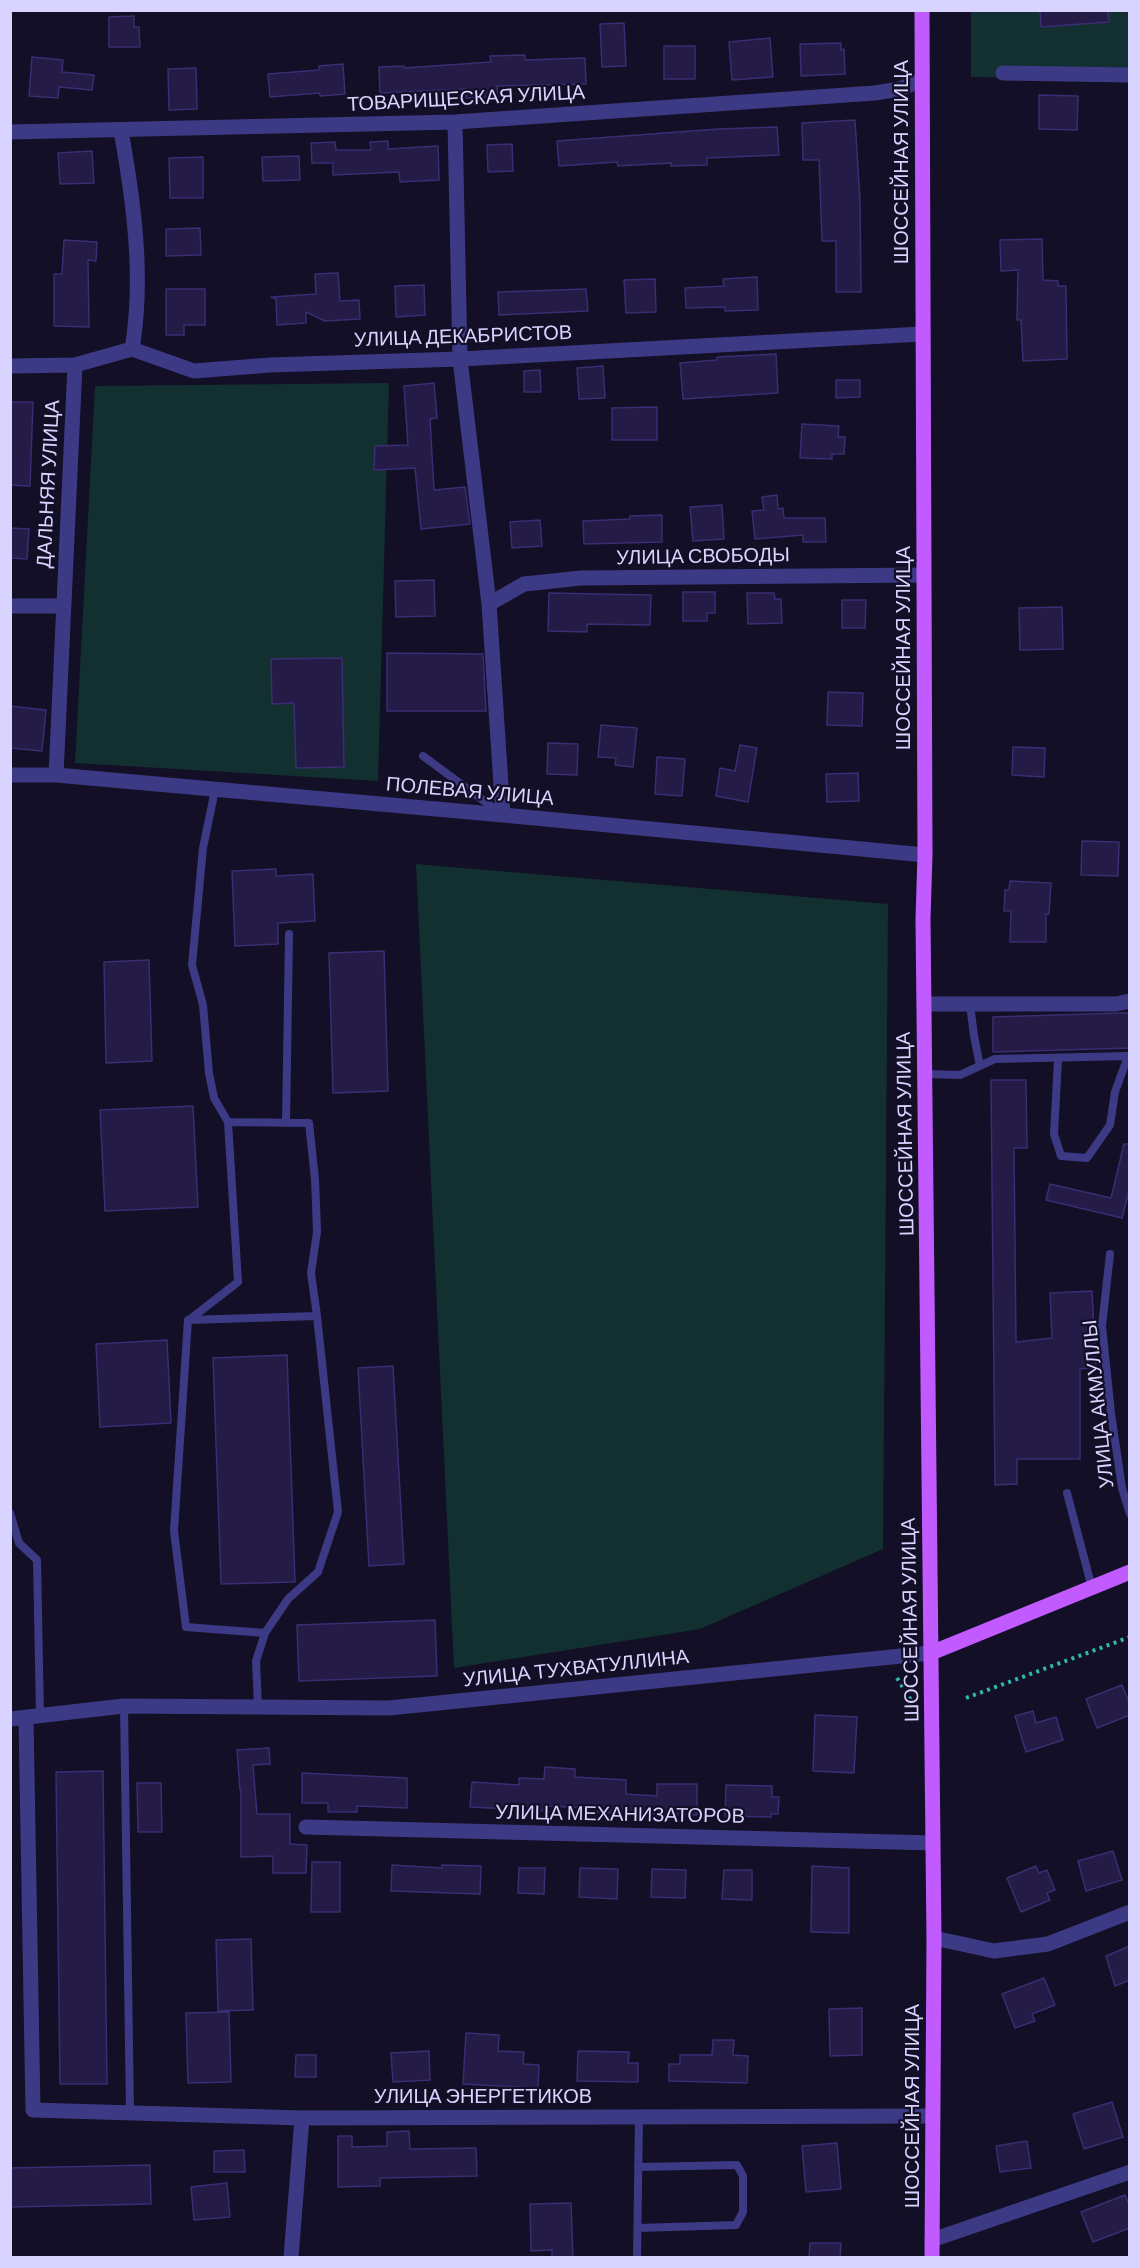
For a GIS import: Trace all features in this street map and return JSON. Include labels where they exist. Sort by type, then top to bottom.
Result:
[{"type":"main road","name":"ШОССЕЙНАЯ УЛИЦА","points":[[921,10],[926,855],[923,919],[934,1938],[932,2258]]},
{"type":"main road","name":"УЛИЦА ТУХВАТУЛЛИНА","points":[[931,1653],[1130,1572]]},
{"type":"street","points":[[1003,73],[1130,75]]},
{"type":"street","name":"ТОВАРИЩЕСКАЯ УЛИЦА","points":[[10,132],[455,122],[875,93],[900,89],[921,80]]},
{"type":"street","points":[[455,122],[460,359],[489,604],[502,815]]},
{"type":"street","points":[[10,366],[75,365],[132,349],[137,318],[134,202],[122,131]]},
{"type":"street","name":"УЛИЦА ДЕКАБРИСТОВ","points":[[132,349],[194,371],[270,365],[460,359],[922,334]]},
{"type":"street","name":"ДАЛЬНЯЯ УЛИЦА","points":[[56,775],[75,365]]},
{"type":"street","name":"УЛИЦА СВОБОДЫ","points":[[489,604],[524,584],[581,578],[923,575]]},
{"type":"street","points":[[10,606],[63,606]]},
{"type":"street","name":"ПОЛЕВАЯ УЛИЦА","points":[[10,775],[56,775],[926,855]]},
{"type":"street","points":[[924,1004],[1116,1004],[1130,1001]]},
{"type":"street","name":"УЛИЦА ТУХВАТУЛЛИНА","points":[[25,1717],[123,1706],[389,1708],[931,1653]]},
{"type":"street","name":"УЛИЦА ЭНЕРГЕТИКОВ","points":[[25,1717],[33,2110],[302,2118],[932,2116]]},
{"type":"street","name":"УЛИЦА МЕХАНИЗАТОРОВ","points":[[306,1827],[933,1844]]},
{"type":"street","points":[[934,1938],[994,1951],[1048,1944],[1130,1912]]},
{"type":"street","points":[[291,2258],[302,2118]]},
{"type":"street","points":[[932,2240],[1130,2172]]},
{"type":"lane","points":[[423,756],[502,815]]},
{"type":"lane","points":[[215,790],[203,848],[192,965],[203,1005],[208,1073],[214,1098],[228,1122],[238,1282],[188,1320],[174,1531],[186,1627],[265,1633]]},
{"type":"lane","points":[[286,1123],[289,934]]},
{"type":"lane","points":[[970,1004],[980,1066]]},
{"type":"lane","points":[[925,1074],[960,1075],[995,1059],[1128,1056],[1115,1092],[1110,1125],[1087,1158],[1061,1156],[1054,1134],[1058,1059]]},
{"type":"lane","points":[[228,1122],[309,1123],[315,1179],[317,1232],[311,1273],[338,1512],[318,1572],[288,1599],[265,1633],[256,1661],[258,1707]]},
{"type":"lane","name":"УЛИЦА АКМУЛЛЫ","points":[[1110,1254],[1102,1326],[1111,1413],[1130,1514]]},
{"type":"lane","points":[[188,1320],[317,1316]]},
{"type":"lane","points":[[1067,1493],[1092,1588]]},
{"type":"lane","points":[[10,1514],[19,1543],[37,1560],[25,1717]]},
{"type":"lane","points":[[123,1706],[130,2113]]},
{"type":"lane","points":[[638,2258],[639,2117]]},
{"type":"lane","points":[[638,2166],[737,2165],[743,2176],[743,2212],[736,2225],[638,2228]]},
{"type":"path","points":[[966,1698],[1130,1637]]},
{"type":"green space","points":[[971,11],[1129,11],[1129,80],[971,77]]},
{"type":"green space","points":[[389,383],[378,781],[75,763],[95,386]]},
{"type":"green space","points":[[416,864],[888,904],[883,1549],[700,1629],[454,1668]]},
{"type":"building","points":[[1040,10],[1108,10],[1109,22],[1041,27]]},
{"type":"building","points":[[134,16],[134,27],[139,27],[140,47],[109,47],[109,17]]},
{"type":"building","points":[[624,23],[626,66],[602,67],[600,24]]},
{"type":"building","points":[[770,38],[773,77],[732,80],[729,42]]},
{"type":"building","points":[[841,43],[841,50],[844,49],[845,74],[801,76],[800,44]]},
{"type":"building","points":[[664,46],[695,46],[695,79],[664,79]]},
{"type":"building","points":[[525,55],[525,60],[585,58],[586,84],[497,86],[498,97],[466,98],[466,89],[380,93],[379,67],[404,66],[404,68],[491,62],[490,56]]},
{"type":"building","points":[[32,57],[63,60],[62,72],[94,75],[92,90],[59,87],[58,98],[29,96]]},
{"type":"building","points":[[343,64],[345,94],[320,96],[320,93],[270,97],[268,74],[319,70],[319,66]]},
{"type":"building","points":[[196,68],[197,109],[169,110],[168,69]]},
{"type":"building","points":[[1039,95],[1078,96],[1077,130],[1039,129]]},
{"type":"building","points":[[855,120],[860,200],[861,292],[836,292],[836,241],[822,241],[819,160],[803,160],[802,123]]},
{"type":"building","points":[[777,127],[779,155],[707,158],[707,165],[671,166],[671,163],[618,166],[617,162],[559,166],[557,141]]},
{"type":"building","points":[[388,141],[388,149],[438,146],[439,180],[400,182],[399,172],[333,175],[333,163],[312,163],[311,143],[335,142],[336,150],[371,150],[370,142]]},
{"type":"building","points":[[512,144],[513,171],[488,172],[487,145]]},
{"type":"building","points":[[92,151],[94,183],[60,184],[58,153]]},
{"type":"building","points":[[299,156],[300,180],[263,181],[262,157]]},
{"type":"building","points":[[203,157],[203,198],[170,198],[169,158]]},
{"type":"building","points":[[200,228],[201,255],[166,256],[166,229]]},
{"type":"building","points":[[1042,239],[1043,280],[1058,281],[1058,286],[1066,286],[1067,359],[1023,361],[1021,320],[1017,320],[1018,270],[1001,271],[1000,240]]},
{"type":"building","points":[[64,240],[97,242],[96,261],[88,260],[89,327],[54,326],[54,274],[62,274]]},
{"type":"building","points":[[338,273],[340,301],[359,300],[360,319],[325,321],[306,312],[306,323],[277,325],[276,299],[271,297],[316,294],[315,274]]},
{"type":"building","points":[[757,277],[758,310],[725,311],[725,307],[686,308],[685,288],[724,286],[723,279]]},
{"type":"building","points":[[655,279],[656,312],[626,313],[624,280]]},
{"type":"building","points":[[424,285],[425,315],[396,317],[395,286]]},
{"type":"building","points":[[166,289],[205,289],[205,325],[184,325],[184,335],[166,335]]},
{"type":"building","points":[[586,289],[588,311],[499,315],[498,292]]},
{"type":"building","points":[[776,354],[778,393],[683,399],[680,363],[717,360],[717,357]]},
{"type":"building","points":[[603,366],[605,398],[579,399],[577,368]]},
{"type":"building","points":[[540,370],[541,392],[524,392],[524,371]]},
{"type":"building","points":[[836,380],[860,380],[860,397],[836,398]]},
{"type":"building","points":[[434,383],[437,418],[430,419],[434,490],[465,487],[470,524],[421,529],[415,468],[374,470],[375,446],[408,445],[404,386]]},
{"type":"building","points":[[10,402],[33,402],[30,486],[10,485]]},
{"type":"building","points":[[657,407],[657,440],[612,440],[612,408]]},
{"type":"building","points":[[802,424],[839,426],[838,437],[845,437],[844,454],[832,454],[832,459],[800,458]]},
{"type":"building","points":[[777,495],[778,509],[783,508],[784,518],[825,518],[826,542],[803,542],[803,535],[755,539],[752,511],[764,510],[762,497]]},
{"type":"building","points":[[722,505],[724,539],[693,541],[690,507]]},
{"type":"building","points":[[662,515],[662,542],[584,544],[583,521]]},
{"type":"building","points":[[540,520],[542,546],[512,548],[510,522]]},
{"type":"building","points":[[10,528],[29,529],[27,559],[10,558]]},
{"type":"building","points":[[434,580],[435,616],[396,617],[395,581]]},
{"type":"building","points":[[683,592],[715,592],[715,613],[707,613],[707,621],[683,621]]},
{"type":"building","points":[[549,593],[651,595],[650,625],[587,624],[587,632],[548,631]]},
{"type":"building","points":[[747,593],[774,593],[775,599],[781,599],[782,623],[748,624]]},
{"type":"building","points":[[842,600],[866,600],[865,628],[842,628]]},
{"type":"building","points":[[1062,607],[1063,649],[1020,650],[1019,608]]},
{"type":"building","points":[[387,653],[483,654],[486,711],[387,711]]},
{"type":"building","points":[[342,658],[344,767],[296,768],[294,703],[272,704],[271,659]]},
{"type":"building","points":[[828,692],[863,693],[862,726],[827,725]]},
{"type":"building","points":[[10,706],[46,710],[42,751],[10,748]]},
{"type":"building","points":[[601,725],[637,728],[633,767],[615,765],[616,758],[598,757]]},
{"type":"building","points":[[548,743],[578,744],[577,775],[547,774]]},
{"type":"building","points":[[740,745],[757,748],[748,802],[716,796],[720,768],[735,771]]},
{"type":"building","points":[[1013,747],[1045,748],[1044,777],[1012,775]]},
{"type":"building","points":[[657,757],[685,759],[682,796],[655,794]]},
{"type":"building","points":[[858,773],[859,801],[827,802],[826,774]]},
{"type":"building","points":[[1082,841],[1119,842],[1118,876],[1081,875]]},
{"type":"building","points":[[276,869],[276,876],[313,874],[315,921],[278,923],[278,944],[235,946],[232,871]]},
{"type":"building","points":[[1010,881],[1051,883],[1049,914],[1046,914],[1046,942],[1010,942],[1011,911],[1004,911],[1005,890],[1009,890]]},
{"type":"building","points":[[384,951],[388,1091],[333,1093],[329,953]]},
{"type":"building","points":[[149,960],[152,1061],[106,1063],[104,962]]},
{"type":"building","points":[[1130,1013],[1130,1048],[993,1052],[993,1017]]},
{"type":"building","points":[[991,1080],[1026,1080],[1027,1148],[1014,1148],[1016,1342],[1052,1338],[1050,1293],[1092,1291],[1096,1367],[1080,1369],[1080,1459],[1017,1459],[1017,1484],[995,1485]]},
{"type":"building","points":[[193,1106],[198,1207],[105,1211],[100,1110]]},
{"type":"building","points":[[1124,1144],[1130,1144],[1130,1187],[1122,1218],[1046,1200],[1050,1184],[1111,1198]]},
{"type":"building","points":[[167,1340],[171,1423],[100,1427],[96,1344]]},
{"type":"building","points":[[287,1355],[295,1582],[221,1584],[213,1358]]},
{"type":"building","points":[[393,1366],[404,1564],[369,1566],[358,1368]]},
{"type":"building","points":[[435,1620],[437,1676],[299,1681],[297,1625]]},
{"type":"building","points":[[1122,1685],[1130,1705],[1130,1715],[1097,1728],[1086,1699]]},
{"type":"building","points":[[1033,1711],[1036,1723],[1056,1717],[1063,1740],[1026,1752],[1015,1716]]},
{"type":"building","points":[[815,1715],[857,1717],[854,1773],[813,1771]]},
{"type":"building","points":[[269,1748],[270,1764],[253,1765],[257,1814],[290,1814],[290,1844],[307,1845],[306,1873],[273,1873],[273,1856],[241,1857],[241,1790],[237,1750]]},
{"type":"building","points":[[545,1767],[575,1769],[575,1777],[626,1780],[626,1794],[657,1796],[657,1784],[697,1784],[697,1815],[589,1812],[589,1808],[547,1806],[547,1811],[470,1807],[472,1782],[519,1785],[519,1778],[544,1779]]},
{"type":"building","points":[[103,1771],[107,2084],[60,2084],[56,1772]]},
{"type":"building","points":[[302,1773],[407,1778],[407,1808],[357,1806],[357,1812],[328,1812],[328,1803],[302,1803]]},
{"type":"building","points":[[137,1783],[161,1783],[162,1832],[138,1832]]},
{"type":"building","points":[[726,1785],[772,1786],[772,1797],[779,1797],[778,1814],[771,1814],[771,1817],[725,1816]]},
{"type":"building","points":[[1113,1851],[1122,1880],[1086,1891],[1078,1861]]},
{"type":"building","points":[[312,1862],[340,1862],[340,1912],[311,1912]]},
{"type":"building","points":[[392,1865],[442,1868],[442,1865],[481,1866],[480,1894],[391,1891]]},
{"type":"building","points":[[812,1866],[849,1868],[849,1933],[811,1932]]},
{"type":"building","points":[[1036,1866],[1039,1873],[1047,1870],[1055,1890],[1047,1893],[1050,1900],[1021,1912],[1007,1878]]},
{"type":"building","points":[[519,1868],[545,1868],[544,1894],[518,1893]]},
{"type":"building","points":[[580,1868],[618,1869],[617,1899],[579,1897]]},
{"type":"building","points":[[652,1869],[686,1870],[685,1898],[651,1897]]},
{"type":"building","points":[[724,1870],[752,1870],[752,1900],[722,1899]]},
{"type":"building","points":[[251,1939],[253,2010],[218,2011],[216,1940]]},
{"type":"building","points":[[1130,1946],[1130,1980],[1115,1986],[1106,1956]]},
{"type":"building","points":[[1044,1978],[1055,2005],[1032,2014],[1035,2021],[1015,2028],[1002,1994]]},
{"type":"building","points":[[862,2008],[862,2055],[830,2056],[829,2009]]},
{"type":"building","points":[[229,2012],[231,2082],[188,2083],[186,2013]]},
{"type":"building","points":[[466,2033],[499,2035],[498,2051],[524,2052],[523,2064],[539,2065],[538,2088],[463,2084]]},
{"type":"building","points":[[713,2040],[734,2040],[733,2055],[748,2056],[747,2083],[669,2081],[669,2064],[680,2064],[680,2055],[712,2055]]},
{"type":"building","points":[[429,2051],[430,2080],[393,2082],[391,2053]]},
{"type":"building","points":[[578,2051],[629,2052],[628,2063],[638,2063],[638,2082],[577,2081]]},
{"type":"building","points":[[296,2055],[316,2055],[316,2077],[295,2077]]},
{"type":"building","points":[[1112,2102],[1123,2137],[1084,2149],[1073,2114]]},
{"type":"building","points":[[409,2131],[410,2149],[476,2148],[477,2176],[380,2178],[380,2186],[338,2187],[338,2136],[352,2136],[352,2147],[387,2146],[387,2132]]},
{"type":"building","points":[[1027,2141],[1031,2168],[1000,2172],[996,2146]]},
{"type":"building","points":[[837,2143],[841,2189],[806,2192],[802,2146]]},
{"type":"building","points":[[244,2150],[245,2172],[214,2172],[214,2151]]},
{"type":"building","points":[[150,2165],[151,2204],[10,2207],[10,2168]]},
{"type":"building","points":[[227,2183],[230,2217],[194,2220],[191,2187]]},
{"type":"building","points":[[1125,2195],[1130,2207],[1130,2228],[1093,2242],[1081,2212]]},
{"type":"building","points":[[571,2203],[573,2258],[552,2258],[552,2250],[531,2251],[530,2204]]},
{"type":"building","points":[[810,2243],[841,2243],[840,2258],[809,2258]]}]
